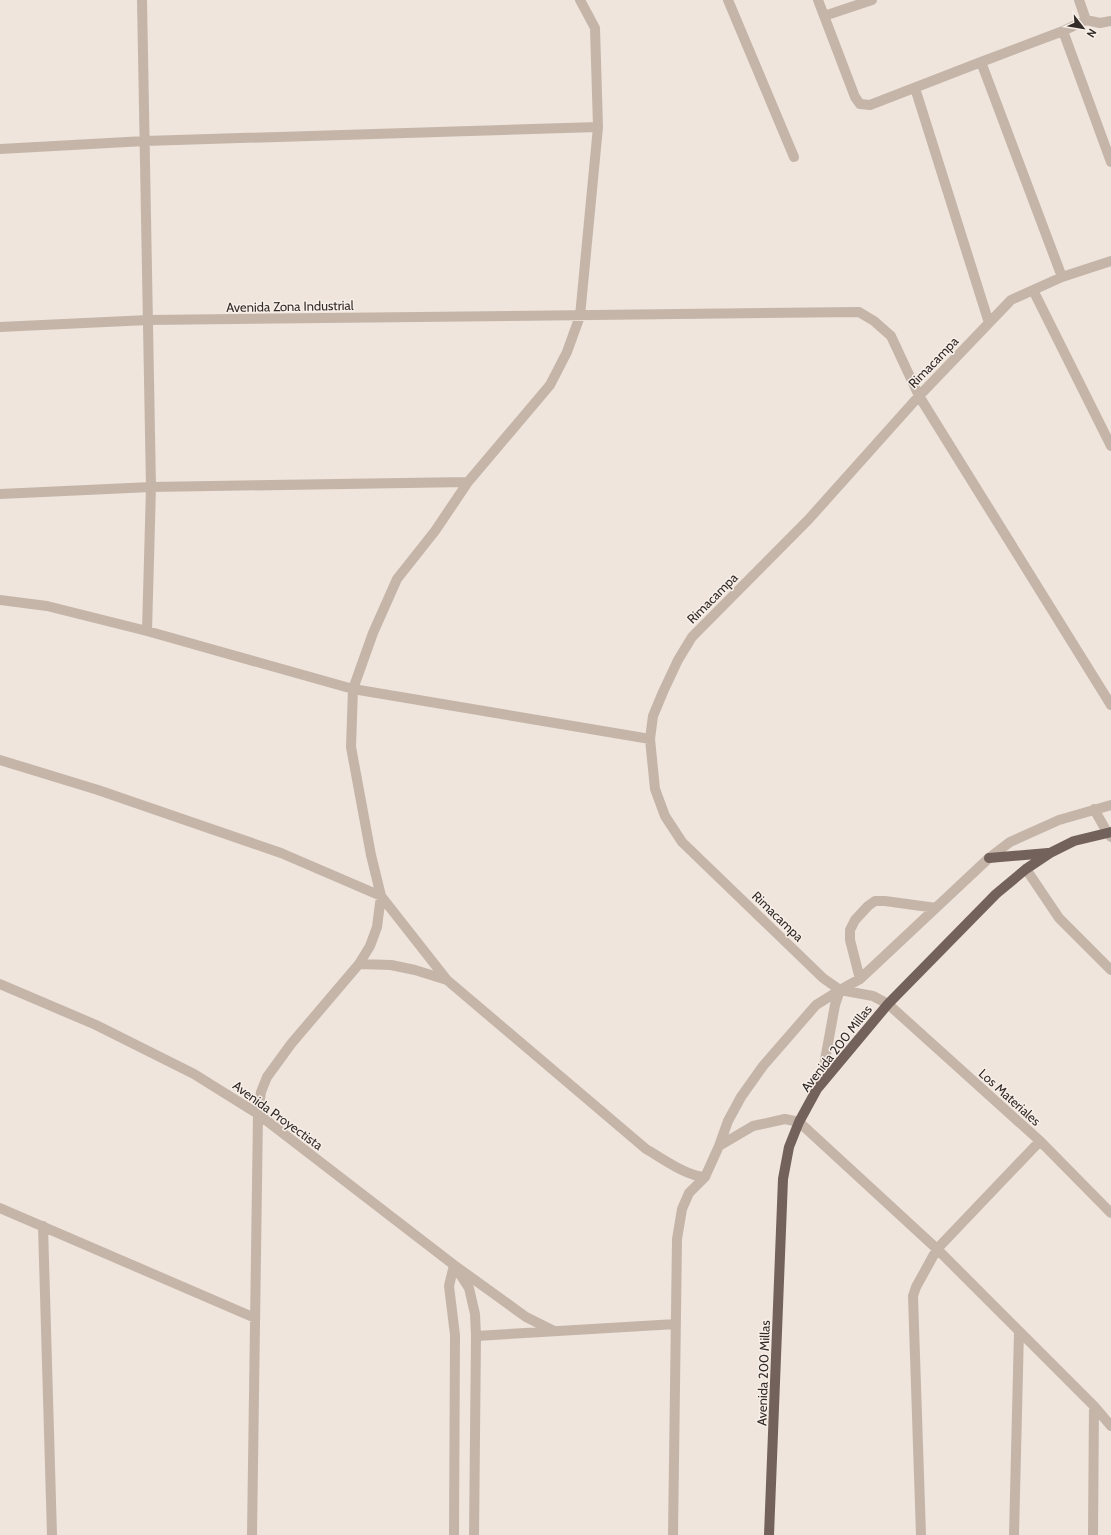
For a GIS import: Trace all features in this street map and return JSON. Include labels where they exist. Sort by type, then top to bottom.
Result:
[{"type":"main road","name":"Avenida 200 Millas","points":[[769,1535],[783,1179],[789,1147],[799,1122],[817,1089],[888,1004],[996,894],[1026,869],[1050,853],[1074,841],[1110,834]]},
{"type":"main road","points":[[989,858],[1050,853]]},
{"type":"street","points":[[142,0],[151,487],[147,631]]},
{"type":"street","points":[[252,1535],[258,1114],[261,1092],[267,1077],[291,1044],[359,964],[370,946],[377,927],[381,896],[371,855],[352,747],[353,689],[373,633],[397,579],[435,531],[468,482],[550,385],[567,352],[580,316],[598,127],[595,28],[580,0]]},
{"type":"street","points":[[728,0],[794,157]]},
{"type":"street","points":[[818,0],[855,97],[860,104],[870,105],[1063,31],[1086,20],[1100,23],[1111,21]]},
{"type":"street","points":[[824,16],[872,0]]},
{"type":"street","points":[[1079,0],[1086,20]]},
{"type":"street","points":[[1063,31],[1111,162]]},
{"type":"street","points":[[980,62],[1062,277]]},
{"type":"street","points":[[915,88],[989,323]]},
{"type":"street","points":[[0,149],[145,141],[598,127]]},
{"type":"street","name":"Rimacampa","points":[[888,1004],[873,996],[840,990],[817,972],[682,842],[665,816],[655,789],[650,739],[653,716],[678,660],[692,637],[809,519],[919,396],[1011,300],[1062,277],[1111,261]]},
{"type":"street","points":[[1033,290],[1111,446]]},
{"type":"street","name":"Avenida Zona Industrial","points":[[0,327],[148,320],[859,312],[874,321],[891,336],[919,396],[1111,705]]},
{"type":"street","points":[[0,494],[151,487],[468,482]]},
{"type":"street","points":[[0,600],[47,606],[147,631],[353,689],[650,739]]},
{"type":"street","points":[[0,760],[98,790],[281,854],[381,896],[447,980],[646,1149],[683,1170],[705,1177]]},
{"type":"street","points":[[673,1535],[677,1239],[682,1209],[689,1194],[705,1177],[728,1121],[740,1097],[763,1066],[816,1005],[860,979],[989,858],[1010,842],[1059,820],[1111,805]]},
{"type":"street","points":[[1094,809],[1110,834]]},
{"type":"street","points":[[1026,869],[1059,918],[1111,970]]},
{"type":"street","points":[[860,979],[850,940],[850,930],[855,920],[868,906],[875,902],[885,901],[936,908]]},
{"type":"street","points":[[359,964],[391,965],[415,970],[447,980]]},
{"type":"street","name":"Avenida Proyectista","points":[[0,984],[96,1025],[194,1074],[258,1114],[454,1265],[469,1288],[475,1314],[474,1535]]},
{"type":"street","points":[[829,1074],[825,1060],[835,1004],[840,990]]},
{"type":"street","name":"Los Materiales","points":[[888,1004],[1040,1141],[1111,1213]]},
{"type":"street","points":[[719,1146],[733,1137],[759,1125],[785,1119],[799,1122],[936,1249],[1094,1406],[1111,1426]]},
{"type":"street","points":[[921,1535],[913,1296],[916,1287],[936,1249],[1040,1141]]},
{"type":"street","points":[[0,1208],[255,1318]]},
{"type":"street","points":[[43,1226],[52,1535]]},
{"type":"street","points":[[454,1535],[455,1334],[449,1286],[454,1265],[526,1317],[554,1331]]},
{"type":"street","points":[[476,1336],[676,1324]]},
{"type":"street","points":[[1014,1535],[1019,1331]]},
{"type":"street","points":[[1093,1535],[1094,1406]]}]
